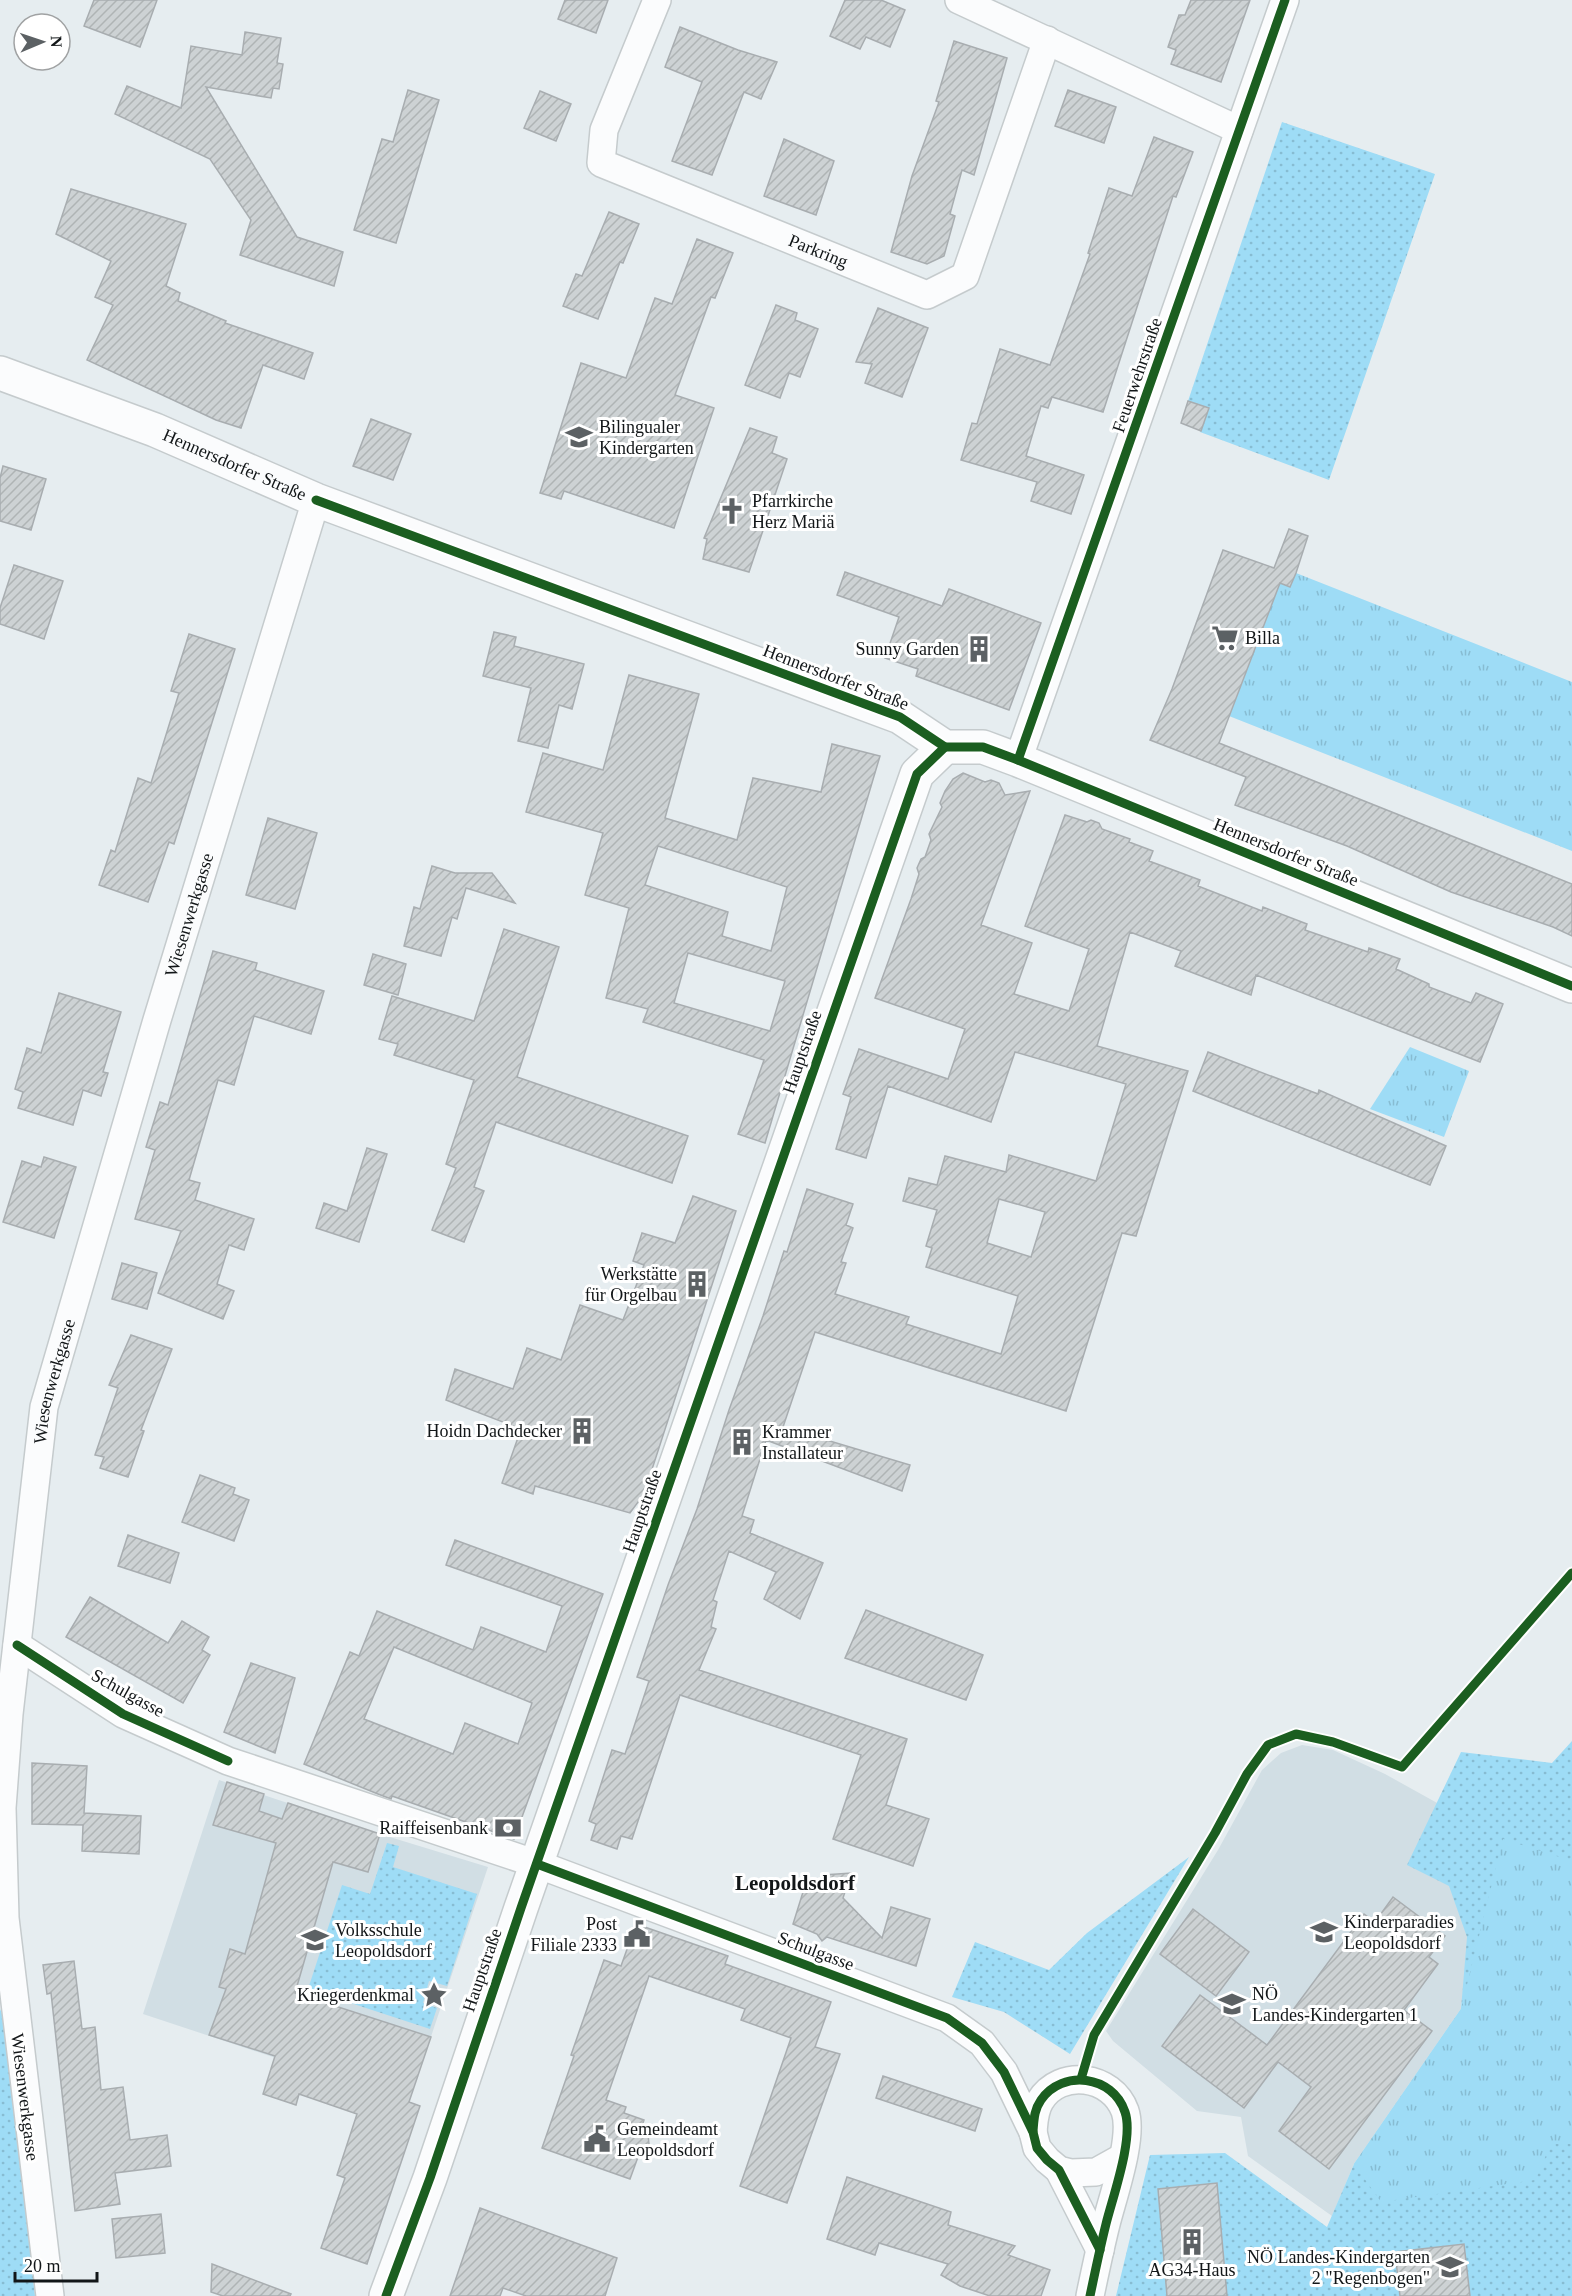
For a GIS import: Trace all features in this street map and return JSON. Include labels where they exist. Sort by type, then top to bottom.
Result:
[{"type":"street","name":"Parkring","points":[[657,0],[604,130],[601,163],[927,295],[965,276],[1047,40]]},
{"type":"street","points":[[959,0],[1239,130]]},
{"type":"street","name":"Feuerwehrstraße","points":[[1018,760],[1285,0]]},
{"type":"street","name":"Hennersdorfer Straße","points":[[0,373],[155,430],[316,500],[900,717],[945,747],[983,747],[1018,760],[1572,986]]},
{"type":"street","name":"Wiesenwerkgasse","points":[[50,2296],[5,1918],[2,1808],[9,1714],[44,1407],[157,1020],[316,500]]},
{"type":"street","name":"Hauptstraße","points":[[386,2296],[430,2178],[537,1864],[917,774],[945,747]]},
{"type":"street","name":"Schulgasse","points":[[17,1645],[123,1714],[228,1761],[537,1864],[947,2018],[982,2043],[1004,2073],[1033,2133],[1037,2148],[1059,2170],[1100,2250]]},
{"type":"street","points":[[1033,2133],[1034,2116],[1040,2101],[1051,2089],[1065,2082],[1081,2079],[1095,2081],[1108,2088],[1118,2098],[1125,2111],[1128,2125],[1123,2157],[1090,2296]]},
{"type":"street","points":[[1059,2170],[1071,2173],[1096,2172],[1123,2157]]},
{"type":"shaded area","name":"Kinderparadies Leopoldsdorf","points":[[1302,1745],[1333,1750],[1385,1774],[1484,1829],[1461,2009],[1354,2164],[1332,2216],[1248,2156],[1241,2117],[1197,2111],[1113,2041],[1106,2031],[1218,1850],[1262,1770],[1281,1753]]},
{"type":"shaded area","name":"Volksschule Leopoldsdorf","points":[[219,1780],[380,1834],[488,1867],[409,2102],[143,2014]]},
{"type":"green space","points":[[1282,122],[1435,174],[1329,480],[1200,432],[1209,408],[1188,401]]},
{"type":"green space","points":[[1296,573],[1572,682],[1572,851],[1229,716],[1280,583],[1290,587]]},
{"type":"green space","points":[[1410,1047],[1469,1071],[1444,1137],[1370,1109]]},
{"type":"green space","points":[[1572,1741],[1572,2296],[1116,2296],[1150,2155],[1225,2153],[1327,2227],[1354,2164],[1461,2009],[1467,1937],[1449,1886],[1407,1865],[1461,1752],[1552,1763]]},
{"type":"green space","points":[[1503,1839],[1572,1861],[1572,2144],[1551,2144],[1535,2180],[1381,2202],[1354,2164],[1461,2009]]},
{"type":"green space","points":[[387,1843],[399,1846],[393,1867],[477,1894],[447,1986],[429,1981],[423,2003],[437,2008],[430,2029],[308,1989],[342,1885],[370,1894]]},
{"type":"green space","points":[[1189,1857],[1070,2054],[1004,2012],[952,1997],[975,1942],[1049,1970],[1087,1933]]},
{"type":"green space","points":[[0,2009],[6,2023],[35,2296],[0,2296]]},
{"type":"building","points":[[94,0],[157,0],[140,47],[84,26]]},
{"type":"building","points":[[565,0],[608,0],[596,33],[558,19]]},
{"type":"building","points":[[845,0],[881,0],[905,10],[890,47],[866,37],[860,49],[830,36]]},
{"type":"building","points":[[1191,0],[1250,0],[1221,82],[1171,64],[1176,50],[1168,47],[1179,15],[1185,15]]},
{"type":"building","points":[[680,27],[738,50],[777,62],[761,99],[744,92],[712,175],[672,161],[702,82],[665,67]]},
{"type":"building","points":[[245,32],[281,38],[277,63],[283,64],[279,89],[273,88],[271,98],[206,87],[297,237],[343,252],[334,286],[240,255],[251,220],[210,159],[115,114],[127,86],[181,108],[191,46],[242,55]]},
{"type":"building","points":[[954,41],[1007,58],[974,175],[962,170],[950,214],[955,216],[944,256],[927,264],[891,252],[912,176],[939,102],[936,101]]},
{"type":"building","points":[[408,90],[439,100],[396,243],[354,230],[382,139],[393,142]]},
{"type":"building","points":[[1068,90],[1116,107],[1104,143],[1055,126]]},
{"type":"building","points":[[540,91],[571,104],[556,141],[524,128]]},
{"type":"building","points":[[1154,137],[1193,152],[1176,197],[1173,196],[1103,412],[1052,397],[1048,408],[1041,406],[1026,456],[1084,475],[1071,514],[1031,501],[1037,482],[961,460],[972,423],[977,424],[1000,349],[1050,365],[1090,254],[1088,253],[1109,188],[1132,196]]},
{"type":"building","points":[[784,139],[834,161],[816,215],[764,196]]},
{"type":"building","points":[[71,189],[186,224],[166,286],[180,293],[178,301],[226,321],[225,323],[313,353],[304,379],[263,365],[241,428],[216,420],[87,360],[113,305],[95,297],[111,261],[56,234]]},
{"type":"building","points":[[609,212],[639,224],[623,263],[620,262],[598,319],[563,306],[576,274],[582,276]]},
{"type":"building","points":[[697,239],[733,253],[715,298],[711,297],[675,395],[714,408],[674,528],[564,491],[561,499],[540,493],[581,363],[626,378],[655,298],[672,304]]},
{"type":"building","points":[[776,305],[797,313],[795,320],[818,329],[800,377],[789,373],[780,398],[745,385]]},
{"type":"building","points":[[878,308],[928,328],[902,397],[865,383],[872,364],[856,362]]},
{"type":"building","points":[[1188,401],[1209,408],[1201,431],[1181,423]]},
{"type":"building","points":[[371,419],[411,434],[393,480],[353,466]]},
{"type":"building","name":"Pfarrkirche Herz Mariä","points":[[750,428],[777,437],[772,453],[787,459],[749,572],[703,559],[707,539],[704,538]]},
{"type":"building","points":[[3,466],[46,479],[31,530],[0,521],[0,478]]},
{"type":"building","points":[[1289,529],[1308,536],[1296,573],[1290,587],[1280,583],[1219,743],[1572,884],[1572,936],[1553,927],[1451,892],[1347,846],[1235,805],[1246,777],[1150,740],[1172,689],[1223,550],[1274,568]]},
{"type":"building","points":[[14,565],[63,581],[44,639],[0,624],[0,608]]},
{"type":"building","name":"Sunny Garden","points":[[845,572],[942,606],[949,589],[1041,623],[1009,710],[916,676],[918,669],[885,658],[899,617],[837,595]]},
{"type":"building","points":[[494,632],[516,637],[514,646],[584,664],[572,709],[559,705],[548,748],[518,741],[531,688],[483,676]]},
{"type":"building","points":[[189,634],[235,649],[174,844],[169,842],[148,902],[99,885],[111,850],[115,852],[138,778],[151,783],[179,693],[171,691]]},
{"type":"building","points":[[629,675],[699,694],[665,818],[737,840],[753,778],[821,792],[832,744],[880,756],[765,1143],[738,1134],[764,1060],[643,1022],[648,1009],[606,998],[629,908],[585,895],[603,833],[526,812],[543,753],[603,770]],"holes":[[[658,846],[787,887],[771,951],[722,936],[728,912],[645,885]],[[688,953],[785,981],[770,1031],[674,1003]]]},
{"type":"building","points":[[963,773],[985,782],[991,780],[999,783],[1005,795],[1030,791],[981,925],[1032,943],[1014,994],[1069,1011],[1089,949],[1025,926],[1065,815],[1099,823],[1102,829],[1130,839],[1129,842],[1153,851],[1149,861],[1200,880],[1198,886],[1262,911],[1263,907],[1307,924],[1305,930],[1368,952],[1369,948],[1400,959],[1396,969],[1429,984],[1429,987],[1471,1003],[1476,993],[1503,1004],[1480,1062],[1256,975],[1251,995],[1175,966],[1181,951],[1130,932],[1097,1046],[1188,1071],[1136,1236],[1122,1233],[1066,1411],[815,1332],[783,1427],[910,1465],[902,1491],[766,1440],[742,1516],[754,1520],[750,1533],[823,1563],[800,1619],[764,1599],[776,1572],[729,1551],[713,1600],[717,1602],[711,1627],[716,1629],[699,1670],[907,1739],[886,1805],[929,1819],[913,1866],[833,1839],[861,1755],[680,1695],[632,1839],[621,1836],[617,1849],[591,1840],[596,1824],[589,1821],[612,1750],[625,1754],[649,1681],[637,1677],[697,1509],[784,1251],[787,1252],[807,1189],[853,1204],[846,1225],[853,1228],[841,1262],[846,1263],[835,1294],[909,1317],[906,1324],[1001,1354],[1018,1296],[926,1267],[932,1248],[926,1246],[937,1210],[903,1201],[909,1178],[937,1185],[945,1156],[1006,1172],[1009,1155],[1096,1181],[1126,1084],[1015,1052],[991,1122],[888,1086],[866,1158],[836,1149],[851,1097],[843,1094],[859,1049],[948,1079],[965,1029],[875,998],[911,899],[919,874],[917,868],[921,859],[925,857],[931,840],[929,834],[942,807],[940,803],[953,779]],"holes":[[[999,1199],[1045,1212],[1031,1257],[987,1243]]]},
{"type":"building","points":[[268,818],[317,833],[295,909],[246,895]]},
{"type":"building","points":[[432,866],[455,873],[492,873],[515,903],[466,888],[457,919],[452,917],[441,956],[404,946],[414,907],[420,909]]},
{"type":"building","points":[[504,929],[559,947],[517,1077],[688,1136],[672,1183],[496,1122],[474,1187],[484,1191],[464,1242],[432,1230],[456,1168],[446,1164],[474,1080],[394,1055],[398,1044],[379,1039],[392,996],[474,1021]]},
{"type":"building","points":[[213,951],[257,963],[255,970],[324,991],[311,1034],[254,1016],[234,1085],[218,1080],[189,1180],[200,1183],[195,1200],[254,1219],[244,1250],[229,1245],[217,1284],[234,1291],[223,1319],[158,1293],[181,1231],[135,1219],[155,1150],[146,1147],[160,1102],[168,1105]]},
{"type":"building","points":[[373,954],[406,964],[398,995],[364,985]]},
{"type":"building","points":[[59,993],[121,1012],[103,1072],[108,1073],[101,1096],[83,1090],[73,1125],[18,1108],[23,1092],[15,1089],[27,1048],[41,1053]]},
{"type":"building","points":[[1208,1052],[1318,1094],[1319,1090],[1446,1146],[1430,1185],[1193,1091]]},
{"type":"building","points":[[367,1148],[387,1154],[359,1242],[316,1228],[324,1203],[347,1211]]},
{"type":"building","points":[[44,1157],[76,1167],[54,1238],[3,1222],[22,1161],[41,1167]]},
{"type":"building","points":[[693,1196],[736,1211],[644,1494],[630,1513],[535,1486],[533,1494],[502,1483],[521,1429],[446,1400],[455,1369],[513,1389],[527,1348],[561,1360],[580,1305],[623,1320],[644,1265],[633,1261],[642,1233],[675,1243]]},
{"type":"building","points":[[122,1263],[157,1273],[147,1309],[112,1299]]},
{"type":"building","points":[[131,1335],[172,1349],[141,1430],[144,1431],[128,1477],[100,1468],[104,1457],[95,1455],[118,1388],[109,1385]]},
{"type":"building","points":[[200,1475],[235,1488],[233,1494],[249,1500],[234,1541],[182,1522]]},
{"type":"building","points":[[128,1535],[179,1553],[170,1583],[118,1566]]},
{"type":"building","points":[[455,1540],[603,1594],[514,1839],[392,1796],[391,1799],[304,1764],[350,1652],[359,1656],[377,1611],[473,1650],[481,1627],[546,1652],[562,1606],[446,1565]],"holes":[[[394,1647],[532,1703],[518,1744],[465,1723],[453,1754],[364,1719]]]},
{"type":"building","points":[[90,1597],[168,1643],[182,1621],[209,1637],[202,1650],[210,1655],[183,1703],[66,1637]]},
{"type":"building","points":[[866,1610],[983,1655],[966,1700],[845,1658]]},
{"type":"building","points":[[251,1663],[295,1678],[275,1753],[224,1732]]},
{"type":"building","points":[[32,1763],[87,1766],[84,1813],[141,1816],[139,1854],[82,1851],[83,1825],[32,1824]]},
{"type":"building","points":[[227,1782],[264,1794],[259,1811],[282,1819],[288,1803],[380,1834],[368,1872],[333,1862],[295,1993],[431,2037],[409,2102],[420,2106],[367,2264],[321,2248],[345,2178],[337,2175],[357,2114],[299,2094],[296,2105],[263,2094],[275,2056],[209,2035],[226,1989],[219,1987],[230,1949],[245,1954],[276,1843],[213,1825]]},
{"type":"building","points":[[851,1873],[843,1898],[882,1938],[891,1907],[930,1919],[916,1966],[827,1937],[822,1941],[817,1934],[793,1924],[803,1892],[818,1892],[823,1875]]},
{"type":"building","points":[[1393,1897],[1445,1936],[1429,1957],[1438,1964],[1404,2010],[1432,2031],[1329,2169],[1279,2131],[1311,2087],[1278,2062],[1244,2108],[1162,2046],[1200,1995],[1267,2045],[1364,1914],[1375,1922]]},
{"type":"building","points":[[1193,1909],[1249,1952],[1216,1996],[1160,1954]]},
{"type":"building","points":[[636,1924],[728,1956],[725,1964],[831,2002],[815,2047],[840,2054],[787,2203],[740,2186],[791,2038],[741,2020],[745,2009],[649,1976],[606,2100],[626,2107],[624,2113],[644,2120],[640,2132],[648,2134],[649,2144],[644,2154],[638,2157],[630,2179],[542,2148],[604,1960],[621,1966]]},
{"type":"building","points":[[74,1961],[82,2029],[95,2027],[101,2090],[123,2087],[130,2140],[167,2135],[171,2166],[115,2173],[120,2204],[75,2211],[51,1993],[47,1994],[43,1965]]},
{"type":"building","points":[[883,2076],[982,2109],[975,2131],[876,2098]]},
{"type":"building","points":[[847,2177],[951,2212],[948,2225],[1015,2246],[1008,2255],[1050,2270],[1041,2296],[990,2296],[960,2286],[941,2275],[948,2264],[879,2243],[875,2255],[827,2239]]},
{"type":"building","name":"AG34-Haus","points":[[1217,2183],[1227,2296],[1167,2296],[1158,2189]]},
{"type":"building","points":[[480,2208],[617,2258],[605,2296],[526,2296],[503,2288],[500,2296],[450,2296]]},
{"type":"building","points":[[161,2214],[165,2253],[116,2258],[112,2219]]},
{"type":"building","points":[[1464,2244],[1470,2296],[1400,2296],[1395,2252]]},
{"type":"building","points":[[212,2264],[291,2294],[290,2296],[223,2296],[211,2292]]},
{"type":"cycle path","points":[[1018,760],[1285,0]]},
{"type":"cycle path","points":[[316,500],[900,717],[945,747],[983,747],[1018,760],[1572,986]]},
{"type":"cycle path","points":[[386,2296],[430,2178],[521,1908],[917,774],[945,747]]},
{"type":"cycle path","points":[[1081,2079],[1094,2035],[1215,1833],[1247,1774],[1268,1745],[1296,1734],[1333,1742],[1402,1767],[1572,1573]]},
{"type":"cycle path","points":[[17,1645],[123,1714],[228,1761]]},
{"type":"cycle path","points":[[537,1864],[947,2018],[982,2043],[1004,2072],[1033,2132],[1037,2148],[1059,2170],[1100,2250]]},
{"type":"cycle path","points":[[1033,2131],[1036,2111],[1041,2100],[1050,2090],[1074,2080],[1086,2080],[1110,2090],[1119,2100],[1125,2112],[1127,2123],[1125,2151],[1090,2296]]},
{"type":"place","name":"Bilingualer Kindergarten","points":[[579,437]]},
{"type":"place","name":"Pfarrkirche Herz Mariä","points":[[732,511]]},
{"type":"place","name":"Billa","points":[[1225,638]]},
{"type":"place","name":"Sunny Garden","points":[[979,649]]},
{"type":"place","name":"Werkstätte für Orgelbau","points":[[697,1284]]},
{"type":"place","name":"Hoidn Dachdecker","points":[[582,1431]]},
{"type":"place","name":"Krammer Installateur","points":[[742,1442]]},
{"type":"place","name":"Raiffeisenbank","points":[[508,1828]]},
{"type":"place","name":"Kinderparadies Leopoldsdorf","points":[[1324,1932]]},
{"type":"place","name":"Post Filiale 2333","points":[[637,1934]]},
{"type":"place","name":"Volksschule Leopoldsdorf","points":[[315,1940]]},
{"type":"place","name":"Kriegerdenkmal","points":[[434,1995]]},
{"type":"place","name":"NÖ Landes-Kindergarten 1","points":[[1232,2004]]},
{"type":"place","name":"Gemeindeamt Leopoldsdorf","points":[[597,2139]]},
{"type":"place","name":"AG34-Haus","points":[[1192,2242]]},
{"type":"place","name":"NÖ Landes-Kindergarten 2 \"Regenbogen\"","points":[[1450,2267]]},
{"type":"district","name":"Leopoldsdorf","points":[[795,1883]]}]
